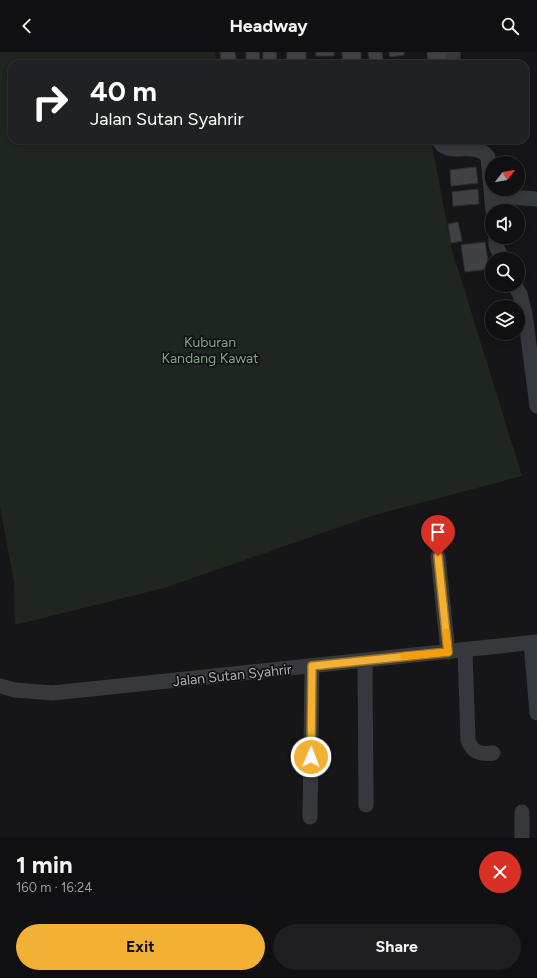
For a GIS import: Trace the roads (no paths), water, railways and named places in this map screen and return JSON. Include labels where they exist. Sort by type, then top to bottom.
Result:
[{"type":"street","points":[[441,144],[448,148],[479,149],[485,152],[488,157],[493,204],[537,199]]},
{"type":"street","points":[[519,292],[525,314],[537,406]]},
{"type":"street","points":[[438,556],[448,652]]},
{"type":"street","points":[[534,643],[537,713]]},
{"type":"street","name":"Jalan Sutan Syahrir","points":[[0,686],[15,690],[53,694],[534,643]]},
{"type":"street","points":[[466,650],[468,740],[473,749],[479,753],[493,753]]},
{"type":"street","points":[[365,661],[366,805]]},
{"type":"street","points":[[310,818],[312,666]]},
{"type":"street","points":[[522,812],[522,838]]},
{"type":"park label","name":"Kuburan Kandang Kawat","points":[[210,350]]}]
